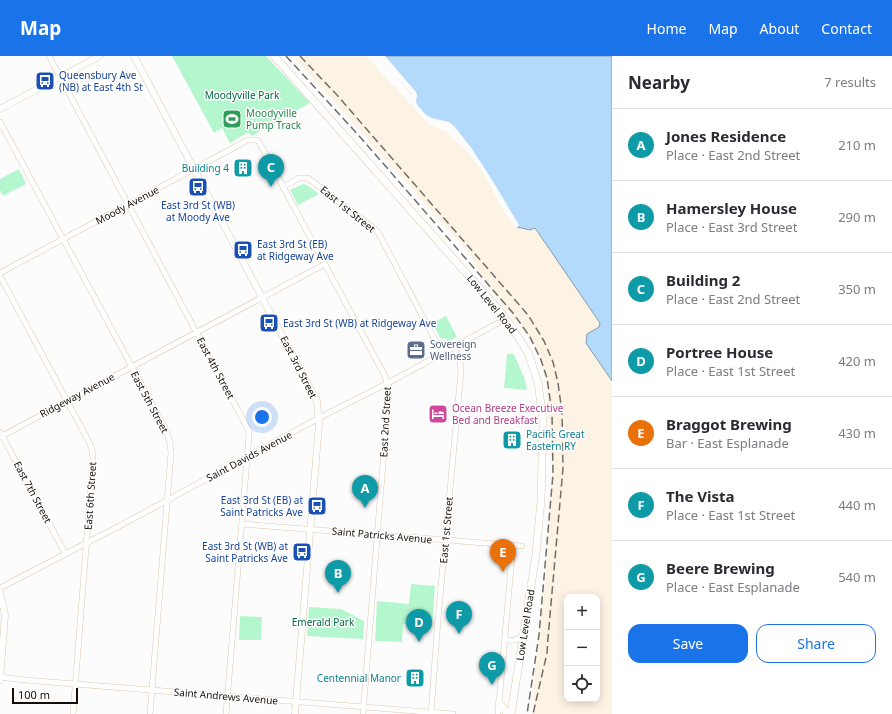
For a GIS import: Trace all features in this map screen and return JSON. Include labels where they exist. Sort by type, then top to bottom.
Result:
[{"type":"main road","name":"Low Level Road","points":[[274,56],[499,310],[512,327],[528,353],[538,382],[543,421],[541,500],[533,578],[511,714]]},
{"type":"main road","points":[[499,703],[508,714]]},
{"type":"street","name":"East 4th Street","points":[[49,56],[246,424],[249,435],[226,714]]},
{"type":"street","points":[[0,109],[100,56]]},
{"type":"street","name":"East 3rd Street","points":[[134,56],[315,395],[318,407],[319,418],[311,529],[295,714]]},
{"type":"street","name":"East 5th Street","points":[[0,122],[169,438],[171,453],[150,714]]},
{"type":"street","name":"Moody Avenue","points":[[0,275],[63,239],[248,140],[255,140]]},
{"type":"street","name":"East 2nd Street","points":[[255,140],[259,142],[325,264],[388,383],[389,388],[363,714]]},
{"type":"street","name":"East 1st Street","points":[[283,187],[299,178],[308,178],[376,230],[442,353]]},
{"type":"street","name":"Ridgeway Avenue","points":[[1,435],[325,264]]},
{"type":"street","name":"East 6th Street","points":[[0,275],[90,445],[93,454],[73,714]]},
{"type":"street","name":"Saint Davids Avenue","points":[[0,588],[247,456],[388,383],[498,323]]},
{"type":"street","name":"East 1st Street","points":[[431,713],[461,371],[460,361],[454,347]]},
{"type":"street","name":"East 7th Street","points":[[1,435],[65,553]]},
{"type":"street","name":"Saint Patricks Avenue","points":[[242,524],[522,546]]},
{"type":"street","points":[[498,714],[513,545]]},
{"type":"street","points":[[0,592],[5,615],[0,678]]},
{"type":"street","points":[[505,639],[514,641],[524,635]]},
{"type":"street","name":"Saint Andrews Avenue","points":[[0,678],[453,714]]},
{"type":"shaded area","points":[[293,56],[367,56],[392,85],[395,86],[410,104],[415,107],[427,123],[447,132],[456,142],[475,158],[535,228],[600,323],[599,327],[587,334],[601,363],[612,381],[612,714],[533,714],[534,682],[546,575],[552,472],[547,391],[543,369],[538,355],[527,335],[489,288],[469,253]]},
{"type":"green space","name":"Moodyville Park","points":[[172,56],[266,56],[310,103],[252,136],[247,133],[230,143],[222,128],[214,133]]},
{"type":"green space","points":[[19,169],[26,184],[3,196],[0,190],[0,179]]},
{"type":"green space","points":[[303,184],[307,185],[319,194],[298,205],[290,190]]},
{"type":"green space","points":[[446,316],[457,337],[448,341],[445,338],[441,339],[432,323]]},
{"type":"green space","points":[[507,354],[514,354],[525,380],[527,390],[504,388]]},
{"type":"green space","points":[[411,584],[435,586],[432,626],[403,624],[402,642],[375,641],[377,601],[409,604]]},
{"type":"green space","name":"Emerald Park","points":[[309,607],[341,609],[364,621],[363,639],[307,636]]},
{"type":"green space","points":[[240,616],[262,617],[261,640],[239,640]]},
{"type":"water","points":[[381,56],[612,56],[612,381],[586,343],[587,334],[599,327],[600,323],[535,228],[530,230],[517,227],[486,175],[452,128],[430,120],[415,107],[414,97]]},
{"type":"pier","points":[[379,56],[385,56],[416,92],[416,102],[426,115],[449,122],[455,127],[472,149],[494,183],[519,225],[517,227],[514,227],[500,205],[485,176],[450,130],[428,121],[415,109],[412,102],[412,95]]},
{"type":"railway","points":[[286,56],[361,138],[513,313],[530,337],[541,360],[547,378],[552,413],[553,474],[539,635],[527,714]]},
{"type":"railway","points":[[300,56],[337,95],[528,315],[544,341],[553,362],[558,383],[562,412],[563,468],[547,653],[533,714]]},
{"type":"place","name":"Queensbury Ave (NB) at East 4th St","points":[[45,81]]},
{"type":"place","name":"Moodyville Pump Track","points":[[232,119]]},
{"type":"place","name":"Building 4","points":[[243,168]]},
{"type":"place","name":"East 3rd St (WB) at Moody Ave","points":[[198,187]]},
{"type":"place","name":"Building 2","points":[[271,187]]},
{"type":"place","name":"East 3rd St (EB) at Ridgeway Ave","points":[[243,250]]},
{"type":"place","name":"East 3rd St (WB) at Ridgeway Ave","points":[[269,323]]},
{"type":"place","name":"Sovereign Wellness","points":[[416,350]]},
{"type":"place","name":"Ocean Breeze Executive Bed and Breakfast","points":[[438,414]]},
{"type":"place","name":"Pacific Great Eastern RY","points":[[512,440]]},
{"type":"place","name":"East 3rd St (EB) at Saint Patricks Ave","points":[[317,506]]},
{"type":"place","name":"Jones Residence","points":[[365,508]]},
{"type":"place","name":"East 3rd St (WB) at Saint Patricks Ave","points":[[302,552]]},
{"type":"place","name":"Braggot Brewing","points":[[503,572]]},
{"type":"place","name":"Hamersley House","points":[[338,593]]},
{"type":"place","name":"The Vista","points":[[459,634]]},
{"type":"place","name":"Portree House","points":[[419,642]]},
{"type":"place","name":"Centennial Manor","points":[[415,678]]},
{"type":"place","name":"Beere Brewing","points":[[492,685]]}]
